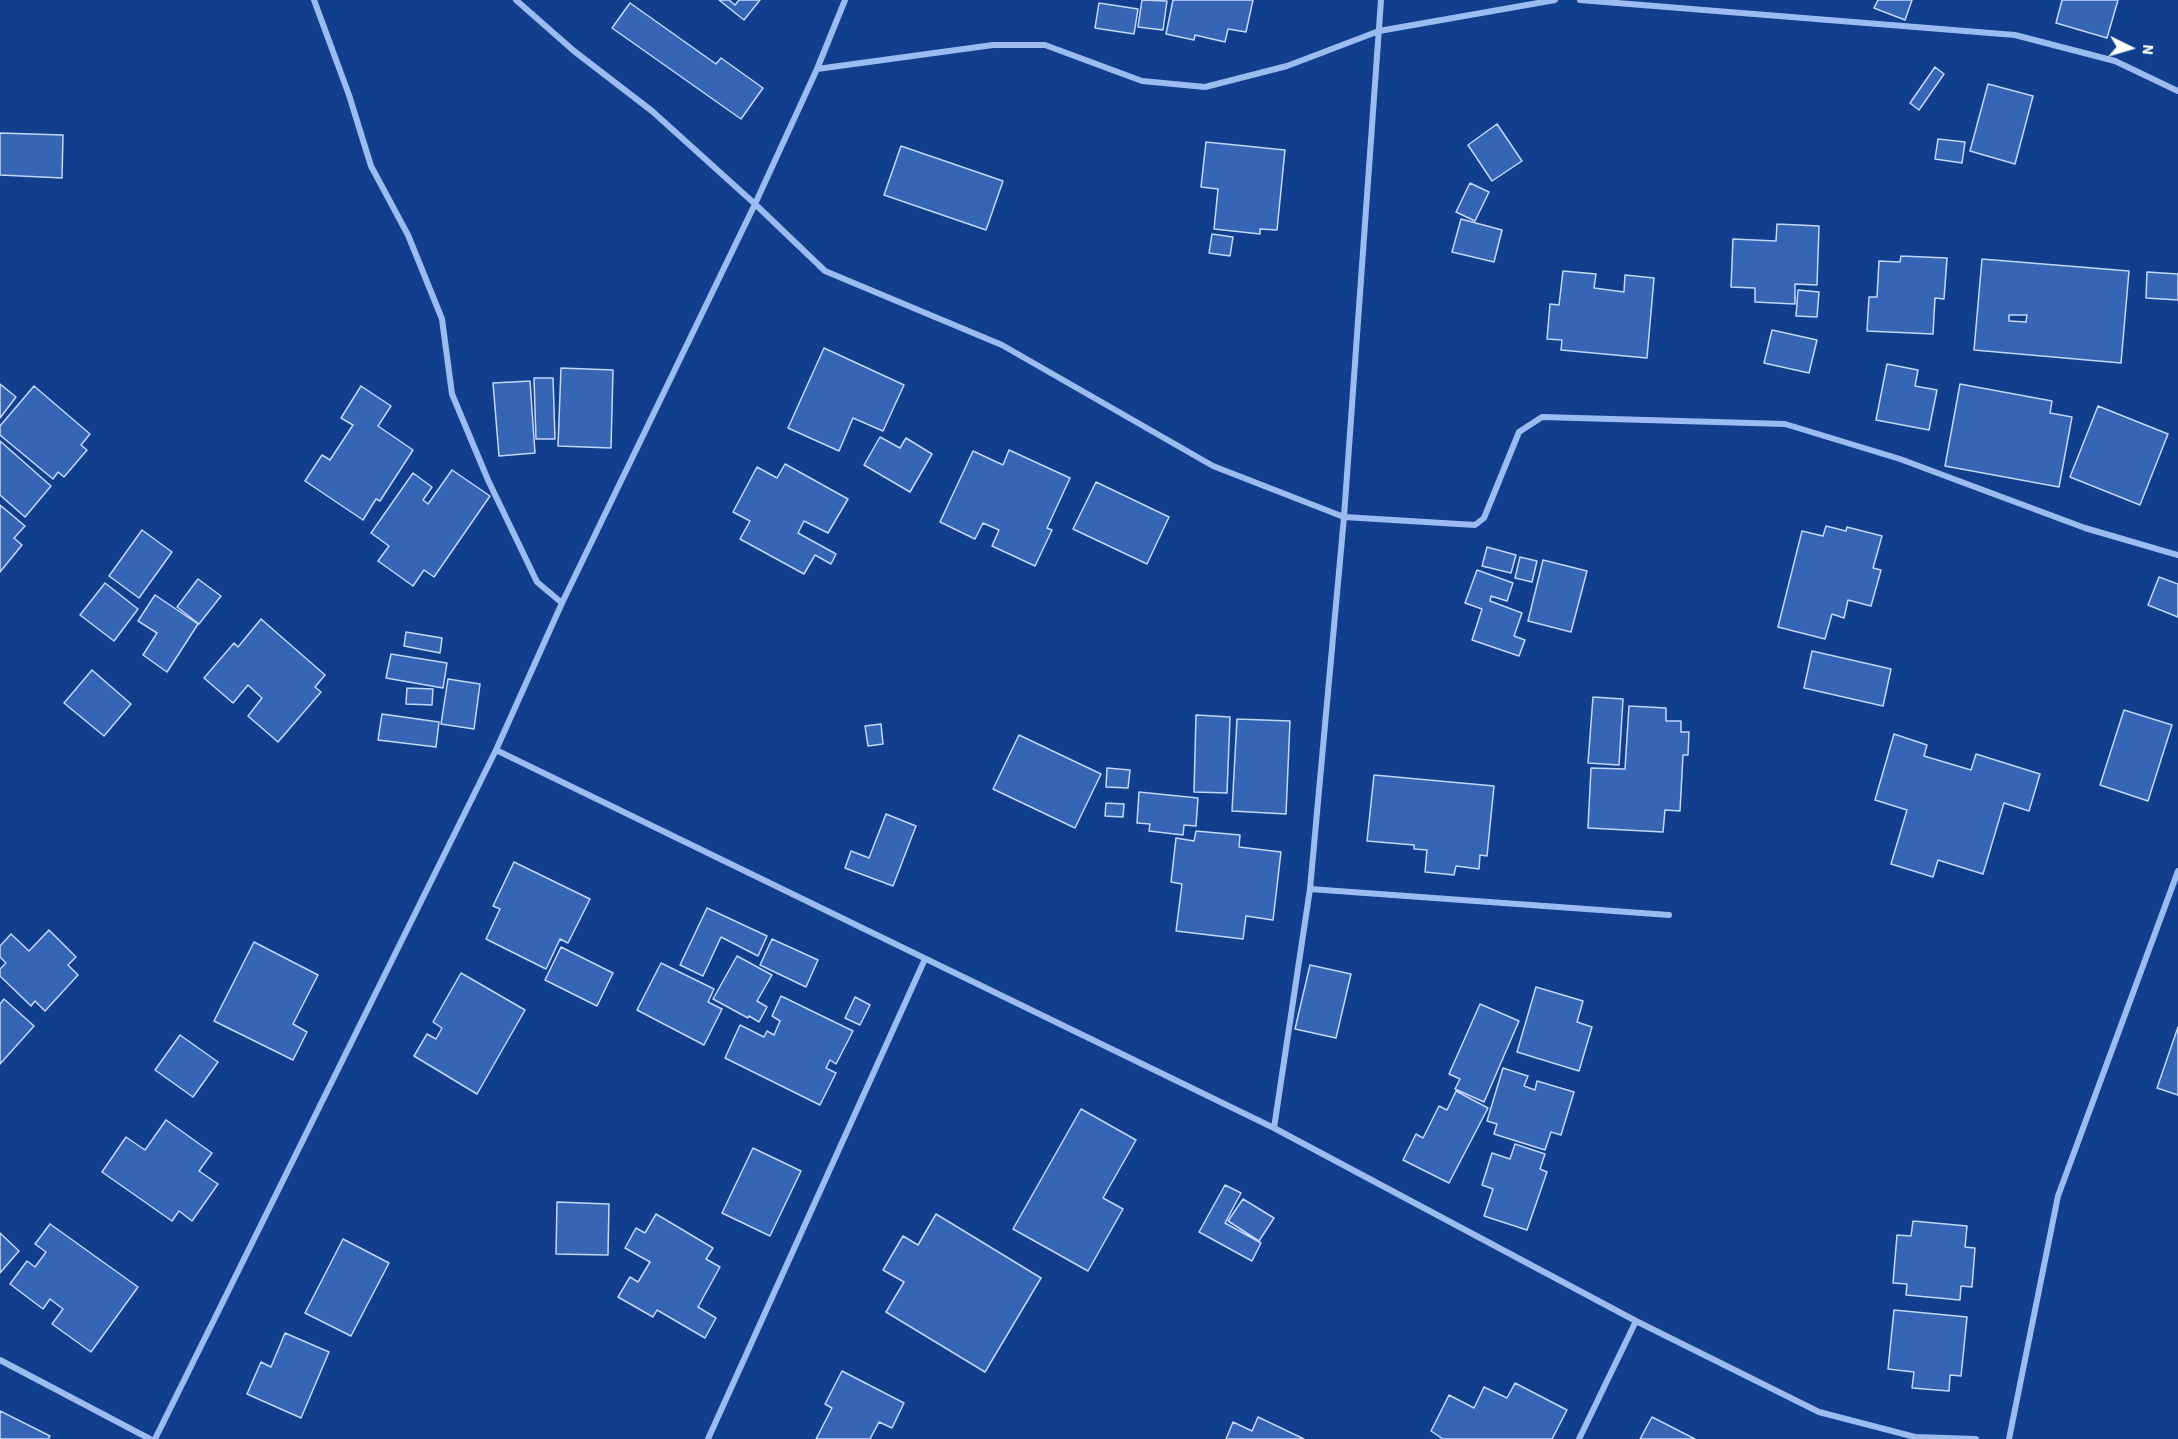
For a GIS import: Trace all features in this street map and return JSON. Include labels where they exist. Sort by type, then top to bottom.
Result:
[{"type":"street","points":[[314,0],[349,95],[371,166],[408,235],[442,319],[452,394],[461,416],[488,480],[537,582],[562,603]]},
{"type":"street","points":[[516,0],[574,51],[651,111],[755,204],[825,271],[1002,345],[1213,466],[1344,517],[1475,525],[1484,518],[1519,432],[1542,417],[1785,424],[1900,459],[2085,528],[2178,555]]},
{"type":"street","points":[[155,1439],[495,750],[562,603],[818,69],[845,0]]},
{"type":"street","points":[[1274,1128],[1311,889],[1344,517],[1382,0]]},
{"type":"street","points":[[818,69],[993,45],[1045,45],[1142,81],[1204,87],[1287,66],[1379,31],[1555,0]]},
{"type":"street","points":[[1580,0],[2015,35],[2115,61],[2178,91]]},
{"type":"street","points":[[495,750],[1274,1128],[1636,1321],[1819,1412],[1915,1437],[1976,1439]]},
{"type":"street","points":[[2009,1439],[2058,1196],[2178,871]]},
{"type":"street","points":[[1311,889],[1669,915]]},
{"type":"street","points":[[708,1439],[925,959]]},
{"type":"street","points":[[1579,1439],[1636,1321]]},
{"type":"street","points":[[0,1360],[150,1439]]},
{"type":"building","points":[[719,0],[729,0],[735,5],[739,0],[760,0],[744,20]]},
{"type":"building","points":[[1142,0],[1167,1],[1163,30],[1138,27]]},
{"type":"building","points":[[1173,0],[1253,0],[1246,32],[1228,29],[1225,42],[1195,35],[1194,40],[1166,34]]},
{"type":"building","points":[[1878,0],[1912,0],[1905,20],[1874,8]]},
{"type":"building","points":[[2062,0],[2118,0],[2107,38],[2056,23]]},
{"type":"building","points":[[630,3],[716,64],[721,58],[763,88],[741,119],[612,28]]},
{"type":"building","points":[[1099,3],[1138,9],[1134,34],[1095,28]]},
{"type":"building","points":[[1935,67],[1944,74],[1919,110],[1910,103]]},
{"type":"building","points":[[1988,84],[2033,96],[2015,164],[1970,151]]},
{"type":"building","points":[[1497,124],[1522,161],[1492,181],[1468,145]]},
{"type":"building","points":[[0,133],[63,135],[62,178],[0,175]]},
{"type":"building","points":[[1938,139],[1965,142],[1962,163],[1935,159]]},
{"type":"building","points":[[1206,142],[1285,150],[1277,230],[1260,229],[1260,234],[1214,229],[1218,189],[1201,187]]},
{"type":"building","points":[[901,146],[1003,181],[986,230],[884,195]]},
{"type":"building","points":[[1470,183],[1489,192],[1475,221],[1456,212]]},
{"type":"building","points":[[1461,219],[1502,230],[1494,262],[1452,252]]},
{"type":"building","points":[[1777,224],[1819,226],[1817,285],[1795,284],[1795,304],[1755,302],[1755,288],[1731,287],[1733,239],[1776,241]]},
{"type":"building","points":[[1212,234],[1233,237],[1230,256],[1209,253]]},
{"type":"building","points":[[1901,256],[1947,258],[1944,299],[1935,298],[1933,334],[1867,331],[1869,297],[1877,297],[1879,261],[1900,262]]},
{"type":"building","points":[[1982,259],[2129,271],[2121,363],[1974,350]],"holes":[[[2009,315],[2027,315],[2026,322],[2009,321]]]},
{"type":"building","points":[[1563,271],[1596,274],[1594,288],[1624,292],[1625,275],[1654,278],[1647,358],[1561,350],[1562,340],[1547,339],[1550,304],[1559,305]]},
{"type":"building","points":[[2147,272],[2178,274],[2178,300],[2146,298]]},
{"type":"building","points":[[1798,290],[1819,292],[1817,317],[1796,316]]},
{"type":"building","points":[[1772,330],[1817,340],[1809,373],[1764,363]]},
{"type":"building","points":[[824,348],[904,385],[883,431],[853,418],[839,451],[788,428]]},
{"type":"building","points":[[1887,364],[1918,370],[1915,386],[1937,390],[1929,430],[1876,420]]},
{"type":"building","points":[[561,368],[613,370],[611,448],[558,446]]},
{"type":"building","points":[[534,378],[553,378],[555,439],[536,439]]},
{"type":"building","points":[[530,381],[535,453],[499,456],[493,383]]},
{"type":"building","points":[[0,384],[16,397],[0,418]]},
{"type":"building","points":[[1960,384],[2052,401],[2050,413],[2072,417],[2059,487],[1945,466]]},
{"type":"building","points":[[34,386],[90,434],[81,445],[87,450],[64,477],[58,472],[53,479],[0,435],[0,426]]},
{"type":"building","points":[[361,386],[391,406],[378,426],[413,450],[380,501],[376,499],[363,520],[305,481],[322,455],[330,460],[353,425],[341,418]]},
{"type":"building","points":[[2098,406],[2168,434],[2140,505],[2070,477]]},
{"type":"building","points":[[880,437],[900,448],[906,438],[932,454],[910,492],[864,465]]},
{"type":"building","points":[[0,441],[51,486],[25,517],[0,495]]},
{"type":"building","points":[[1009,450],[1070,478],[1047,528],[1052,530],[1035,566],[992,546],[999,530],[983,523],[975,539],[940,522],[973,451],[1003,465]]},
{"type":"building","points":[[785,464],[848,499],[828,533],[804,521],[798,533],[836,554],[831,564],[815,555],[804,574],[740,539],[750,521],[733,512],[757,467],[777,478]]},
{"type":"building","points":[[452,470],[490,496],[434,577],[424,570],[413,586],[378,561],[389,546],[371,533],[413,473],[432,487],[423,500],[428,504]]},
{"type":"building","points":[[1096,482],[1169,517],[1147,564],[1073,529]]},
{"type":"building","points":[[0,505],[25,526],[14,538],[22,545],[0,572]]},
{"type":"building","points":[[1826,526],[1846,531],[1847,527],[1882,536],[1873,568],[1881,570],[1871,606],[1848,600],[1844,618],[1832,614],[1825,639],[1778,627],[1802,531],[1823,536]]},
{"type":"building","points":[[142,530],[172,552],[139,598],[109,576]]},
{"type":"building","points":[[1487,547],[1516,555],[1511,573],[1482,566]]},
{"type":"building","points":[[1520,557],[1537,561],[1532,582],[1515,578]]},
{"type":"building","points":[[1543,560],[1587,571],[1571,632],[1528,621]]},
{"type":"building","points":[[1477,570],[1513,583],[1507,601],[1491,596],[1490,601],[1522,613],[1514,636],[1525,640],[1519,656],[1472,640],[1482,609],[1465,603]]},
{"type":"building","points":[[2159,577],[2178,584],[2178,617],[2148,605]]},
{"type":"building","points":[[198,579],[221,596],[199,624],[177,607]]},
{"type":"building","points":[[105,583],[138,609],[114,641],[80,615]]},
{"type":"building","points":[[155,595],[198,624],[167,672],[143,655],[157,633],[138,621]]},
{"type":"building","points":[[261,619],[325,675],[315,687],[321,692],[278,742],[248,716],[262,698],[248,685],[233,703],[204,678],[234,643],[238,647]]},
{"type":"building","points":[[406,632],[442,638],[440,653],[404,646]]},
{"type":"building","points":[[1812,651],[1891,669],[1883,706],[1804,688]]},
{"type":"building","points":[[391,654],[447,663],[443,688],[386,678]]},
{"type":"building","points":[[92,670],[131,704],[104,736],[64,703]]},
{"type":"building","points":[[448,679],[480,684],[474,729],[441,724]]},
{"type":"building","points":[[407,688],[433,689],[432,705],[406,704]]},
{"type":"building","points":[[1593,697],[1623,699],[1619,765],[1588,763]]},
{"type":"building","points":[[1629,706],[1666,708],[1666,721],[1681,721],[1681,732],[1689,732],[1688,755],[1683,755],[1680,811],[1665,810],[1663,832],[1588,828],[1591,768],[1625,769]]},
{"type":"building","points":[[2124,710],[2172,725],[2148,801],[2100,785]]},
{"type":"building","points":[[382,714],[439,722],[436,747],[378,740]]},
{"type":"building","points":[[1196,715],[1230,717],[1227,793],[1194,792]]},
{"type":"building","points":[[1237,719],[1290,721],[1286,814],[1232,811]]},
{"type":"building","points":[[881,724],[883,744],[868,746],[865,726]]},
{"type":"building","points":[[1894,734],[1927,745],[1924,756],[1971,770],[1976,754],[2040,774],[2029,811],[2004,803],[1983,874],[1938,860],[1933,877],[1891,864],[1907,810],[1875,800]]},
{"type":"building","points":[[1019,735],[1101,774],[1075,828],[993,789]]},
{"type":"building","points":[[1107,768],[1130,770],[1128,788],[1106,787]]},
{"type":"building","points":[[1374,775],[1494,786],[1487,856],[1480,855],[1479,869],[1456,866],[1454,875],[1425,872],[1427,850],[1414,849],[1414,845],[1367,841]]},
{"type":"building","points":[[1139,792],[1198,798],[1196,826],[1184,825],[1183,835],[1149,831],[1150,824],[1137,823]]},
{"type":"building","points":[[1106,803],[1124,804],[1123,817],[1105,816]]},
{"type":"building","points":[[886,814],[916,826],[893,886],[845,868],[851,851],[869,858]]},
{"type":"building","points":[[1196,831],[1240,835],[1239,847],[1281,852],[1273,920],[1246,916],[1243,939],[1176,931],[1182,884],[1171,882],[1176,838],[1194,841]]},
{"type":"building","points":[[514,862],[590,899],[568,943],[560,939],[546,969],[486,939],[500,909],[493,906]]},
{"type":"building","points":[[707,908],[767,936],[758,956],[721,937],[703,976],[680,965]]},
{"type":"building","points":[[49,930],[76,957],[68,965],[78,975],[45,1011],[35,1001],[31,1006],[0,976],[0,969],[6,963],[0,957],[0,946],[11,934],[29,951]]},
{"type":"building","points":[[772,939],[818,960],[806,987],[760,965]]},
{"type":"building","points":[[254,942],[318,975],[293,1024],[307,1032],[293,1060],[214,1021]]},
{"type":"building","points":[[561,947],[613,973],[597,1006],[545,980]]},
{"type":"building","points":[[737,956],[772,975],[757,1001],[767,1007],[759,1022],[713,999]]},
{"type":"building","points":[[661,963],[714,989],[708,1002],[722,1009],[704,1045],[637,1010]]},
{"type":"building","points":[[1310,965],[1351,974],[1336,1038],[1295,1029]]},
{"type":"building","points":[[461,973],[525,1010],[477,1094],[414,1056],[427,1034],[436,1039],[442,1028],[433,1022]]},
{"type":"building","points":[[1536,987],[1583,1001],[1577,1022],[1592,1027],[1579,1071],[1517,1052]]},
{"type":"building","points":[[781,996],[853,1031],[836,1064],[830,1060],[826,1068],[836,1073],[820,1105],[725,1058],[740,1025],[764,1037],[767,1031],[774,1035],[780,1021],[772,1016]]},
{"type":"building","points":[[855,997],[870,1005],[860,1025],[845,1018]]},
{"type":"building","points":[[4,999],[34,1026],[0,1064],[0,1004]]},
{"type":"building","points":[[1480,1004],[1519,1021],[1484,1102],[1455,1089],[1460,1079],[1449,1074]]},
{"type":"building","points":[[2178,1027],[2178,1095],[2157,1088]]},
{"type":"building","points":[[180,1035],[218,1062],[193,1097],[155,1070]]},
{"type":"building","points":[[1503,1068],[1528,1076],[1524,1086],[1535,1090],[1537,1081],[1574,1092],[1561,1135],[1551,1132],[1545,1150],[1494,1134],[1497,1124],[1487,1121]]},
{"type":"building","points":[[1456,1091],[1488,1108],[1449,1183],[1403,1160],[1416,1134],[1423,1138],[1439,1106],[1447,1110]]},
{"type":"building","points":[[1081,1109],[1136,1140],[1103,1198],[1123,1209],[1088,1271],[1013,1229]]},
{"type":"building","points":[[166,1120],[212,1153],[199,1171],[218,1184],[192,1221],[179,1211],[172,1221],[102,1172],[126,1137],[145,1150]]},
{"type":"building","points":[[1515,1144],[1545,1154],[1540,1169],[1547,1172],[1527,1230],[1484,1216],[1493,1189],[1482,1185],[1492,1153],[1510,1159]]},
{"type":"building","points":[[753,1148],[801,1171],[770,1236],[722,1213]]},
{"type":"building","points":[[1225,1185],[1241,1193],[1225,1223],[1261,1243],[1252,1261],[1199,1232]]},
{"type":"building","points":[[1243,1199],[1274,1218],[1259,1241],[1228,1221]]},
{"type":"building","points":[[557,1202],[609,1204],[608,1255],[556,1254]]},
{"type":"building","points":[[656,1214],[713,1248],[706,1259],[720,1267],[698,1307],[716,1318],[705,1338],[657,1310],[653,1317],[618,1297],[630,1277],[638,1282],[650,1262],[625,1248],[636,1228],[645,1233]]},
{"type":"building","points":[[936,1214],[1041,1278],[985,1372],[886,1312],[904,1282],[883,1270],[903,1236],[918,1245]]},
{"type":"building","points":[[1913,1221],[1967,1226],[1965,1247],[1975,1248],[1972,1287],[1961,1286],[1960,1300],[1906,1295],[1907,1284],[1893,1283],[1897,1235],[1911,1236]]},
{"type":"building","points":[[50,1224],[138,1287],[91,1352],[52,1324],[63,1309],[50,1299],[43,1309],[10,1284],[27,1261],[35,1267],[46,1252],[35,1244]]},
{"type":"building","points":[[0,1233],[19,1251],[0,1273]]},
{"type":"building","points":[[343,1239],[389,1263],[351,1336],[305,1313]]},
{"type":"building","points":[[1894,1310],[1967,1317],[1961,1376],[1950,1375],[1949,1391],[1912,1388],[1914,1372],[1888,1369]]},
{"type":"building","points":[[285,1333],[329,1352],[301,1418],[247,1394],[261,1362],[271,1367]]},
{"type":"building","points":[[842,1371],[904,1403],[892,1428],[879,1422],[870,1439],[816,1439],[832,1408],[825,1404]]},
{"type":"building","points":[[1515,1383],[1567,1410],[1552,1439],[1443,1439],[1431,1431],[1449,1395],[1474,1408],[1484,1387],[1507,1398]]},
{"type":"building","points":[[0,1411],[50,1436],[48,1439],[0,1439]]},
{"type":"building","points":[[1258,1417],[1304,1439],[1226,1439],[1233,1422],[1252,1431]]},
{"type":"building","points":[[1652,1417],[1695,1439],[1640,1439]]}]
